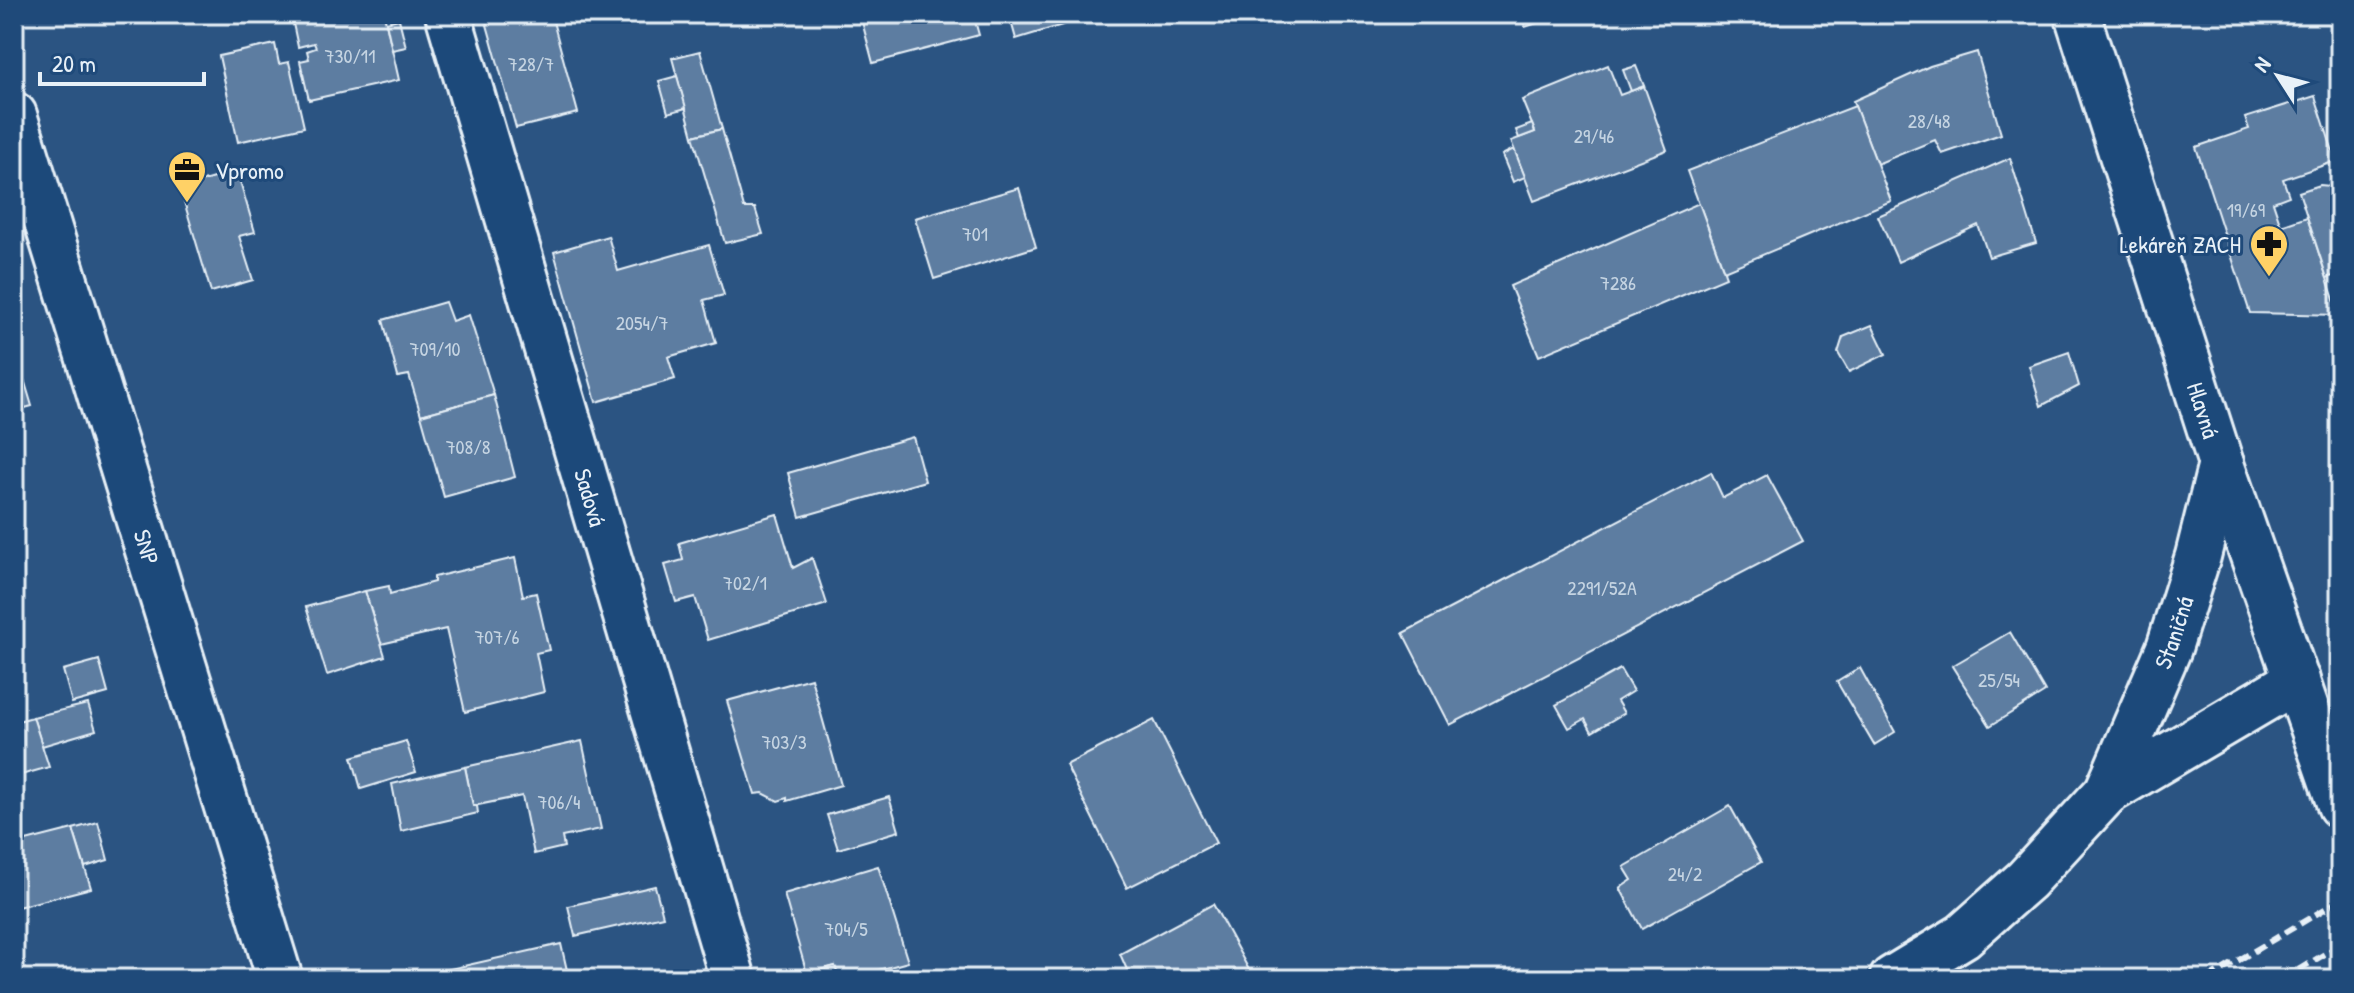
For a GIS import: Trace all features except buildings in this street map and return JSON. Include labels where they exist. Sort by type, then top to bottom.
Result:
[{"type":"street","name":"Sadová","points":[[448,14],[733,979]]},
{"type":"street","name":"Hlavná","points":[[2077,14],[2221,464],[2340,805]]},
{"type":"street","name":"SNP","points":[[14,115],[280,979]]},
{"type":"street","name":"Staničná","points":[[2107,792],[2169,648],[2198,556],[2221,464]]},
{"type":"street","name":"Staničná","points":[[1892,979],[1963,936],[2026,880],[2107,792],[2297,680]]},
{"type":"railway","points":[[2207,979],[2340,900]]},
{"type":"railway","points":[[2283,979],[2340,945]]},
{"type":"place","name":"Vpromo","points":[[187,204]]},
{"type":"place","name":"Lekáreň ZACH","points":[[2269,278]]}]
